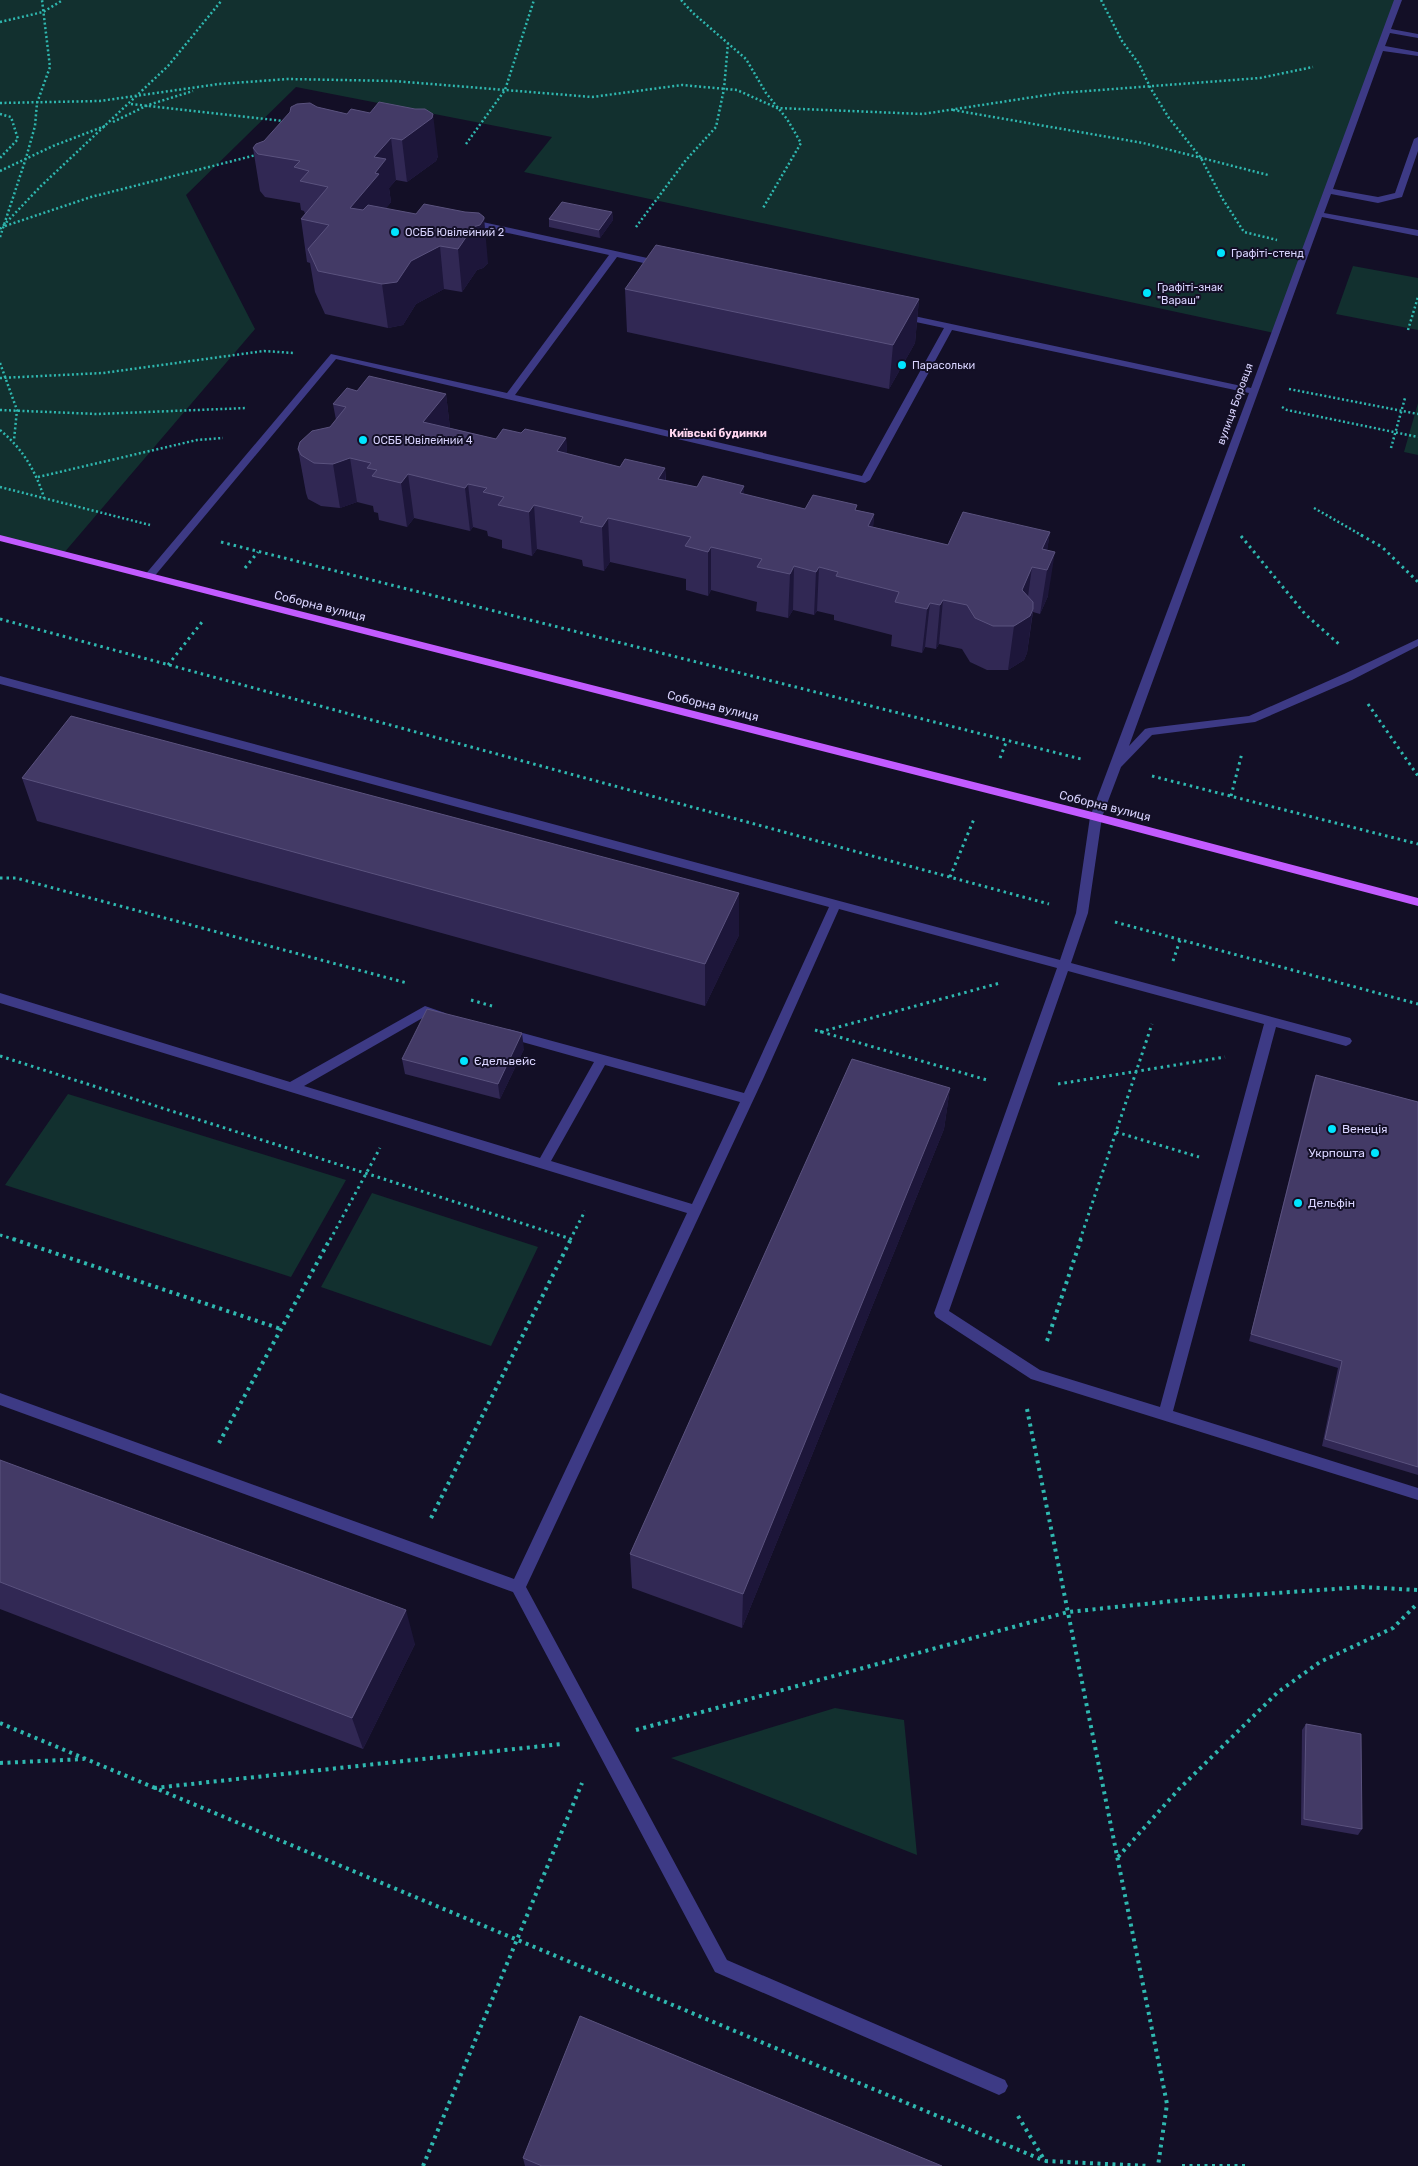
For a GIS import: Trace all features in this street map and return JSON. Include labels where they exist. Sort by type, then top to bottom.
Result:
[{"type":"main road","name":"Соборна вулиця","points":[[0,538],[1096,817],[1418,902]]},
{"type":"street","name":"вулиця Боровця","points":[[1036,1375],[941,1314],[1065,966],[1082,913],[1096,817],[1398,0]]},
{"type":"street","points":[[1387,30],[1418,36]]},
{"type":"street","points":[[1380,48],[1418,54]]},
{"type":"street","points":[[1327,191],[1378,200],[1399,195],[1418,139]]},
{"type":"street","points":[[1318,214],[1418,233]]},
{"type":"street","points":[[455,219],[672,266]]},
{"type":"street","points":[[509,397],[615,254]]},
{"type":"street","points":[[892,314],[1253,390]]},
{"type":"street","points":[[149,576],[334,356],[865,480],[950,326]]},
{"type":"street","points":[[1116,767],[1149,732],[1251,719],[1348,676],[1418,642]]},
{"type":"street","points":[[0,680],[1346,1041]]},
{"type":"street","points":[[518,1587],[747,1099],[836,904]]},
{"type":"street","points":[[0,998],[695,1210]]},
{"type":"street","points":[[291,1087],[425,1012],[453,1019]]},
{"type":"street","points":[[1165,1415],[1271,1021]]},
{"type":"street","points":[[500,1032],[747,1099]]},
{"type":"street","points":[[543,1164],[602,1060]]},
{"type":"street","points":[[1036,1375],[1418,1494]]},
{"type":"street","points":[[0,1400],[518,1587],[721,1966],[999,2086]]},
{"type":"path","points":[[0,237],[35,126],[37,103],[50,68],[42,0]]},
{"type":"path","points":[[0,22],[43,12],[63,0]]},
{"type":"path","points":[[4,227],[41,186],[138,97],[168,66],[222,0]]},
{"type":"path","points":[[466,144],[504,90],[516,59],[534,0]]},
{"type":"path","points":[[681,0],[693,13],[746,59],[766,93],[801,143],[763,208]]},
{"type":"path","points":[[1101,0],[1122,41],[1139,64],[1169,118],[1201,158],[1222,198],[1244,232],[1306,247]]},
{"type":"path","points":[[615,254],[686,160],[716,127],[724,89],[728,42]]},
{"type":"path","points":[[0,103],[37,103],[138,97],[219,84],[288,79],[394,81],[592,97],[682,85],[737,90],[777,108],[923,114],[1060,93],[1260,78],[1313,67]]},
{"type":"path","points":[[0,171],[148,105],[201,88]]},
{"type":"path","points":[[130,104],[292,122]]},
{"type":"path","points":[[950,110],[1143,143],[1268,175]]},
{"type":"path","points":[[0,114],[11,117],[18,138],[0,158]]},
{"type":"path","points":[[0,229],[90,197],[260,154]]},
{"type":"path","points":[[1408,330],[1418,296]]},
{"type":"path","points":[[0,378],[103,373],[264,351],[334,356]]},
{"type":"path","points":[[0,363],[17,410],[14,440]]},
{"type":"path","points":[[1253,390],[1294,389],[1418,414]]},
{"type":"path","points":[[1253,390],[1287,410],[1418,437]]},
{"type":"path","points":[[1392,448],[1404,398]]},
{"type":"path","points":[[0,410],[97,414],[184,412],[296,402]]},
{"type":"path","points":[[0,430],[14,440],[38,478],[44,498]]},
{"type":"path","points":[[38,478],[197,440],[269,434]]},
{"type":"path","points":[[0,487],[1418,844]]},
{"type":"path","points":[[1314,508],[1382,548],[1418,582]]},
{"type":"path","points":[[0,619],[1418,1004]]},
{"type":"path","points":[[1231,796],[1251,719]]},
{"type":"path","points":[[0,878],[16,878],[411,984]]},
{"type":"path","points":[[1158,2166],[1167,2104],[1026,1404],[1180,940]]},
{"type":"path","points":[[820,1032],[1008,981]]},
{"type":"path","points":[[469,1000],[498,1007]]},
{"type":"path","points":[[0,1056],[571,1240]]},
{"type":"path","points":[[202,1473],[396,1119]]},
{"type":"path","points":[[1116,1132],[1232,1166]]},
{"type":"path","points":[[415,1550],[600,1181]]},
{"type":"path","points":[[0,1235],[281,1329]]},
{"type":"path","points":[[1068,1612],[1192,1599],[1362,1587],[1418,1590]]},
{"type":"path","points":[[1118,1857],[1179,1789],[1278,1692],[1320,1662],[1392,1628],[1418,1603]]},
{"type":"path","points":[[0,1723],[1045,2161],[1149,2166]]},
{"type":"path","points":[[423,2166],[600,1740]]},
{"type":"path","points":[[0,1763],[87,1759]]},
{"type":"path","points":[[999,2086],[1045,2161]]},
{"type":"path","points":[[1182,2166],[1248,2166]]},
{"type":"green space","points":[[0,0],[1398,0],[1274,333],[524,172],[552,137],[296,87],[186,195],[255,329],[63,554],[0,538]]},
{"type":"green space","points":[[1353,266],[1418,278],[1418,330],[1336,314]]},
{"type":"green space","points":[[1418,403],[1418,455],[1404,452]]},
{"type":"green space","points":[[68,1094],[346,1180],[291,1277],[5,1185]]},
{"type":"green space","points":[[372,1193],[538,1247],[491,1346],[321,1287]]},
{"type":"green space","points":[[835,1708],[904,1720],[917,1855],[671,1758]]},
{"type":"building","points":[[379,102],[415,109],[425,109],[433,114],[432,118],[402,140],[391,138],[374,157],[386,159],[375,173],[379,174],[350,208],[363,210],[368,205],[416,214],[424,204],[479,213],[484,217],[480,225],[473,227],[458,249],[440,246],[411,261],[397,282],[382,284],[318,271],[308,249],[329,225],[301,219],[328,187],[300,181],[309,171],[294,167],[300,161],[258,154],[253,148],[256,144],[264,141],[290,112],[291,107],[297,104],[310,103],[317,107],[347,114],[351,109],[370,113]]},
{"type":"building","points":[[562,202],[612,212],[599,230],[549,219]]},
{"type":"building","points":[[656,245],[919,299],[893,345],[625,289]]},
{"type":"building","points":[[369,376],[446,394],[423,422],[496,439],[503,429],[521,433],[525,429],[566,438],[557,451],[620,467],[625,459],[665,468],[658,479],[697,487],[703,476],[744,486],[740,493],[805,509],[813,495],[857,505],[855,510],[874,514],[868,526],[948,545],[963,512],[1050,532],[1042,549],[1055,552],[1047,570],[1032,567],[1022,590],[1033,602],[1030,616],[1014,626],[993,626],[975,618],[967,605],[943,600],[940,605],[930,603],[927,609],[895,602],[899,592],[836,576],[838,572],[819,567],[816,572],[794,566],[790,574],[757,567],[762,559],[711,547],[708,552],[685,546],[691,537],[608,518],[602,527],[580,522],[583,517],[534,505],[529,512],[498,505],[504,497],[483,492],[487,488],[468,484],[465,488],[408,474],[401,483],[372,476],[377,470],[367,468],[371,463],[350,458],[333,464],[314,463],[301,455],[298,449],[300,442],[312,431],[330,427],[346,407],[333,404],[347,388],[357,391]]},
{"type":"building","points":[[71,716],[739,893],[705,964],[22,778]]},
{"type":"building","name":"Єдельвейс","points":[[427,1009],[522,1033],[498,1084],[402,1059]]},
{"type":"building","points":[[852,1059],[950,1088],[743,1594],[630,1554]]},
{"type":"building","points":[[1316,1075],[1418,1102],[1418,1467],[1325,1439],[1342,1361],[1251,1334]]},
{"type":"building","points":[[0,1460],[406,1610],[352,1718],[0,1582]]},
{"type":"building","points":[[1306,1724],[1361,1734],[1362,1829],[1304,1819]]},
{"type":"building","points":[[580,2016],[942,2166],[542,2166],[523,2158]]},
{"type":"place","name":"ОСББ Ювілейний 2","points":[[395,232]]},
{"type":"place","name":"Графіті-стенд","points":[[1221,253]]},
{"type":"place","name":"Графіті-знак \"Вараш\"","points":[[1147,293]]},
{"type":"place","name":"Парасольки","points":[[902,365]]},
{"type":"place","name":"ОСББ Ювілейний 4","points":[[363,440]]},
{"type":"place","name":"Єдельвейс","points":[[464,1061]]},
{"type":"place","name":"Венеція","points":[[1332,1129]]},
{"type":"place","name":"Укрпошта","points":[[1375,1153]]},
{"type":"place","name":"Дельфін","points":[[1298,1203]]},
{"type":"district","name":"Київські будинки","points":[[718,433]]}]
